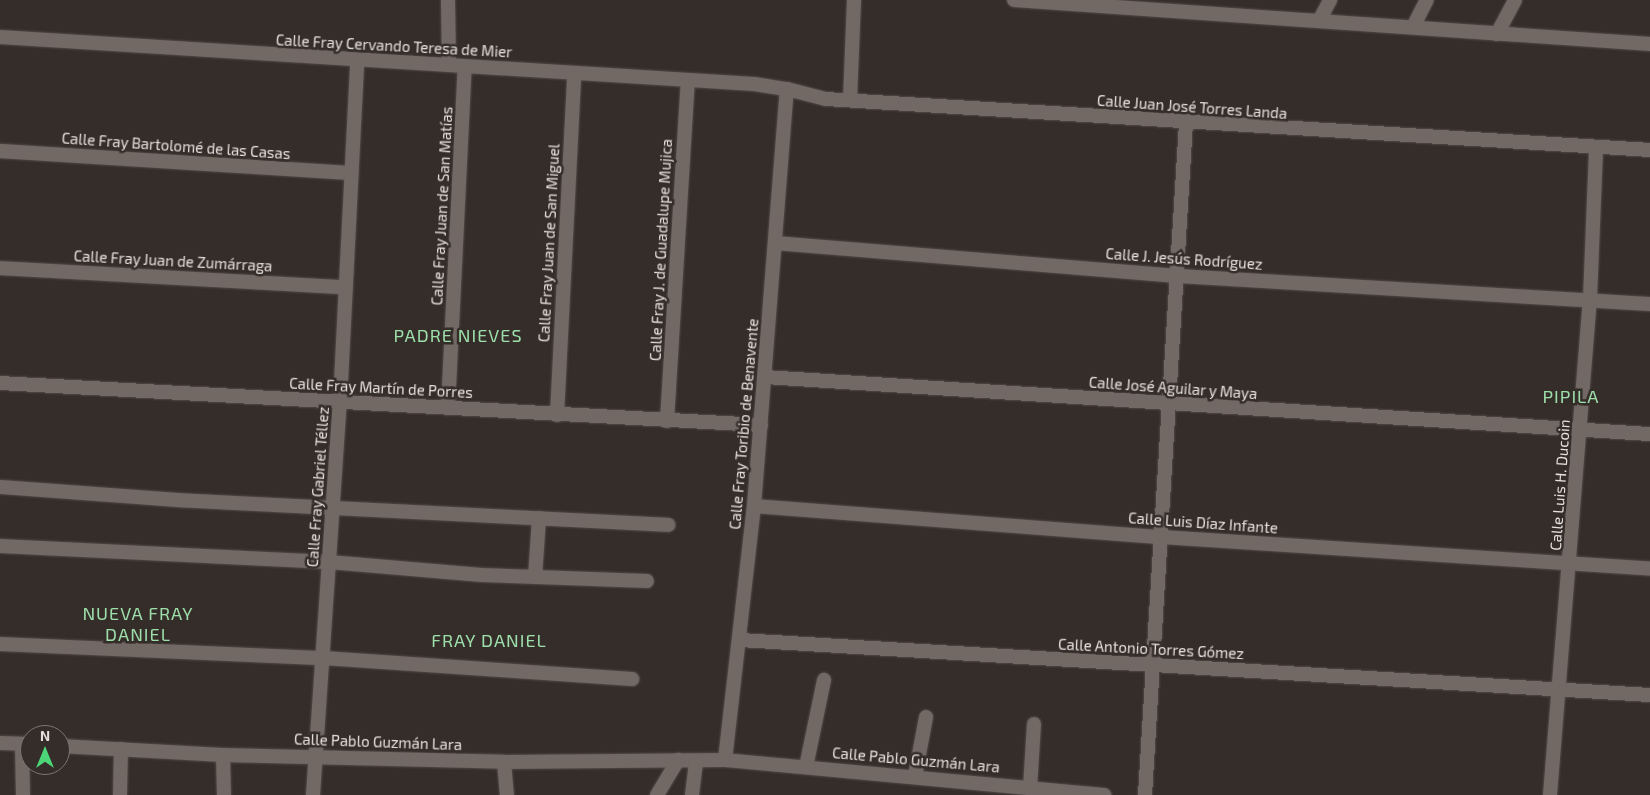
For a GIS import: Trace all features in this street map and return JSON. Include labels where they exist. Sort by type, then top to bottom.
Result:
[{"type":"street","points":[[448,0],[450,65]]},
{"type":"street","points":[[850,100],[854,0]]},
{"type":"street","points":[[1014,0],[1132,3],[1319,21],[1650,44]]},
{"type":"street","points":[[1319,21],[1330,0]]},
{"type":"street","points":[[1413,28],[1426,0]]},
{"type":"street","points":[[1497,34],[1515,0]]},
{"type":"street","name":"Calle Fray Cervando Teresa de Mier","points":[[0,37],[787,88]]},
{"type":"street","name":"Calle Fray Gabriel Téllez","points":[[313,795],[340,402],[356,61]]},
{"type":"street","name":"Calle Fray Juan de San Matías","points":[[448,408],[465,66]]},
{"type":"street","name":"Calle Fray Juan de San Miguel","points":[[557,415],[574,74]]},
{"type":"street","name":"Calle Fray J. de Guadalupe Mujica","points":[[667,421],[688,81]]},
{"type":"street","name":"Calle Juan José Torres Landa","points":[[787,88],[814,98],[1186,123],[1650,150]]},
{"type":"street","name":"Calle Fray Toribio de Benavente","points":[[725,760],[754,506],[787,88]]},
{"type":"street","points":[[1145,795],[1161,538],[1167,404],[1186,123]]},
{"type":"street","name":"Calle Luis H. Ducoin","points":[[1550,795],[1571,562],[1579,430],[1590,300],[1596,147]]},
{"type":"street","name":"Calle Fray Bartolomé de las Casas","points":[[0,151],[351,173]]},
{"type":"street","name":"Calle J. Jesús Rodríguez","points":[[776,243],[1177,276],[1650,304]]},
{"type":"street","name":"Calle Fray Juan de Zumárraga","points":[[0,268],[345,287]]},
{"type":"street","name":"Calle José Aguilar y Maya","points":[[765,377],[1650,434]]},
{"type":"street","name":"Calle Fray Martín de Porres","points":[[0,383],[761,425]]},
{"type":"street","points":[[0,488],[668,525]]},
{"type":"street","name":"Calle Luis Díaz Infante","points":[[754,506],[1161,538],[1571,562],[1650,569]]},
{"type":"street","points":[[535,576],[539,518]]},
{"type":"street","points":[[0,546],[329,562],[535,576],[647,581]]},
{"type":"street","name":"Calle Antonio Torres Gómez","points":[[740,640],[1650,695]]},
{"type":"street","points":[[0,644],[323,658],[632,679]]},
{"type":"street","points":[[806,766],[824,680]]},
{"type":"street","points":[[915,776],[926,717]]},
{"type":"street","points":[[1030,788],[1034,724]]},
{"type":"street","points":[[0,743],[20,744]]},
{"type":"street","name":"Calle Pablo Guzmán Lara","points":[[70,746],[223,755],[317,755],[504,762],[678,760],[696,762],[725,760],[915,776],[1030,788],[1052,793],[1104,795]]},
{"type":"street","points":[[120,795],[122,749]]},
{"type":"street","points":[[223,755],[224,795]]},
{"type":"street","points":[[657,795],[678,760]]},
{"type":"street","points":[[504,762],[507,795]]},
{"type":"street","points":[[692,795],[696,762]]},
{"type":"street","points":[[24,795],[25,775]]},
{"type":"district","name":"PADRE NIEVES","points":[[458,335]]},
{"type":"district","name":"PIPILA","points":[[1571,396]]},
{"type":"district","name":"NUEVA FRAY DANIEL","points":[[138,624]]},
{"type":"district","name":"FRAY DANIEL","points":[[489,640]]}]
